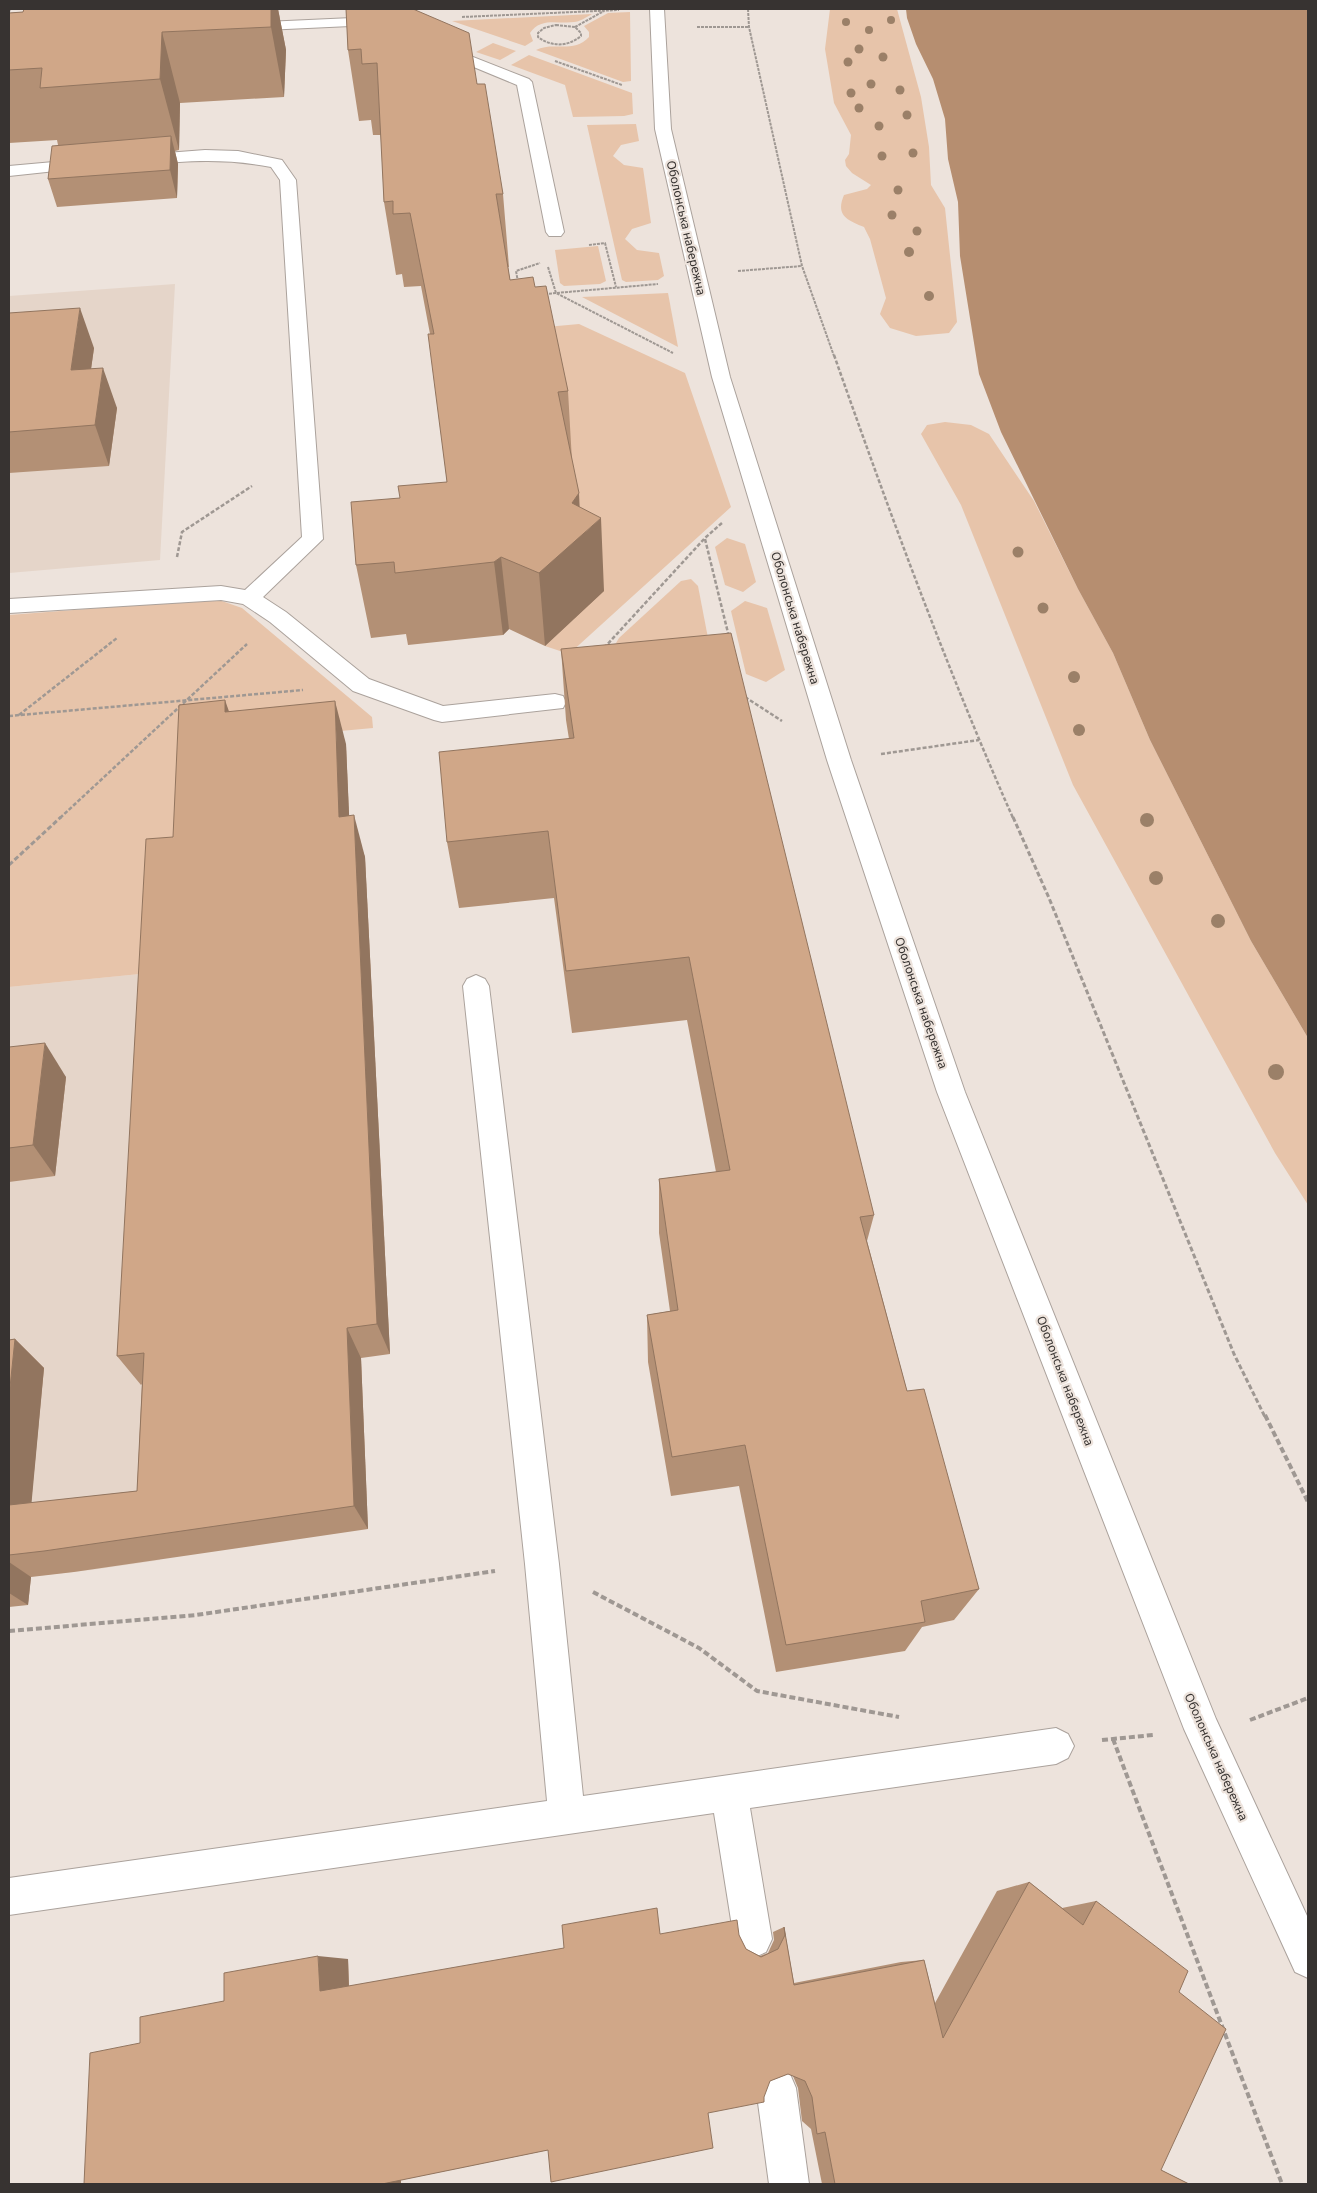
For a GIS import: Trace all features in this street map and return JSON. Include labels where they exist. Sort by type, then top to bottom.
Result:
[{"type":"street","name":"Оболонська набережна","points":[[657,18],[663,129],[720,377],[839,760],[952,1092],[1202,1729],[1308,1959]]},
{"type":"street","points":[[226,28],[374,21],[400,31]]},
{"type":"street","points":[[425,42],[524,82],[555,232]]},
{"type":"street","points":[[125,162],[205,155],[238,156],[276,163],[288,180],[313,539],[249,598]]},
{"type":"street","points":[[9,171],[105,163]]},
{"type":"street","points":[[9,606],[221,593],[249,598],[278,616],[361,685],[442,714],[554,702]]},
{"type":"street","points":[[476,986],[542,1564],[567,1817]]},
{"type":"street","points":[[9,1897],[1056,1746]]},
{"type":"street","points":[[729,1793],[753,1939]]},
{"type":"street","points":[[776,2088],[789,2184]]},
{"type":"path","points":[[748,9],[748,27],[802,266],[875,469],[979,740],[1049,898],[1234,1354],[1308,1502]]},
{"type":"path","points":[[575,27],[581,33],[578,39],[573,42],[552,44],[538,37],[540,30],[563,24],[575,27],[605,10]]},
{"type":"path","points":[[456,18],[624,10]]},
{"type":"path","points":[[657,18],[748,27]]},
{"type":"path","points":[[519,288],[516,271],[546,261],[556,293],[720,377]]},
{"type":"path","points":[[538,294],[673,283],[695,274],[802,266]]},
{"type":"path","points":[[176,564],[182,532],[252,486]]},
{"type":"path","points":[[554,702],[704,538],[756,493]]},
{"type":"path","points":[[704,538],[730,641]]},
{"type":"path","points":[[19,715],[172,595]]},
{"type":"path","points":[[9,864],[278,616]]},
{"type":"path","points":[[9,716],[361,685]]},
{"type":"path","points":[[743,696],[839,760]]},
{"type":"path","points":[[877,754],[979,740]]},
{"type":"path","points":[[9,1631],[196,1614],[542,1564],[699,1648],[757,1691],[902,1718]]},
{"type":"path","points":[[1246,1721],[1308,1698]]},
{"type":"path","points":[[1056,1746],[1202,1729]]},
{"type":"path","points":[[1114,1739],[1282,2184]]},
{"type":"shaded area","points":[[830,9],[897,9],[921,97],[929,147],[931,185],[945,208],[957,322],[949,333],[916,336],[890,328],[880,314],[886,298],[870,239],[864,227],[848,219],[842,213],[841,208],[844,195],[867,189],[871,185],[852,173],[846,166],[845,160],[849,154],[851,135],[834,103],[825,49]]},
{"type":"shaded area","points":[[906,9],[1308,9],[1308,1038],[1251,941],[1150,740],[1113,653],[1078,589],[1001,432],[979,374],[960,256],[958,202],[948,159],[945,119],[933,79],[916,44],[907,18]]},
{"type":"shaded area","points":[[630,12],[631,81],[623,82],[536,50],[577,45],[589,37],[589,32],[584,26],[608,13]]},
{"type":"shaded area","points":[[592,14],[576,22],[550,22],[539,25],[530,33],[533,41],[525,46],[452,21]]},
{"type":"shaded area","points":[[493,43],[516,51],[500,60],[476,52]]},
{"type":"shaded area","points":[[529,55],[632,93],[633,114],[624,116],[573,117],[565,85],[511,65]]},
{"type":"shaded area","points":[[636,124],[639,141],[621,145],[613,156],[624,165],[643,168],[651,223],[632,229],[625,239],[637,250],[659,253],[664,276],[658,280],[626,282],[622,280],[587,125]]},
{"type":"shaded area","points":[[598,246],[606,281],[600,284],[564,286],[560,283],[555,250]]},
{"type":"shaded area","points":[[175,284],[160,560],[9,573],[9,296]]},
{"type":"shaded area","points":[[668,293],[678,347],[582,297]]},
{"type":"shaded area","points":[[579,324],[685,373],[731,507],[569,654],[545,646],[603,591],[502,331]]},
{"type":"shaded area","points":[[945,422],[971,425],[989,434],[1034,501],[1078,589],[1113,653],[1150,740],[1251,941],[1308,1038],[1308,1205],[1275,1153],[1073,785],[961,505],[921,434],[927,425]]},
{"type":"shaded area","points":[[727,538],[745,544],[756,582],[743,592],[725,585],[715,547]]},
{"type":"shaded area","points":[[691,579],[698,586],[708,638],[621,646],[616,643],[619,638],[681,581]]},
{"type":"shaded area","points":[[216,599],[242,608],[372,717],[373,728],[200,744],[160,972],[9,987],[9,615]]},
{"type":"shaded area","points":[[745,601],[767,608],[785,670],[766,682],[746,674],[731,611]]},
{"type":"shaded area","points":[[160,972],[141,1384],[167,1381],[160,1560],[9,1579],[9,987]]},
{"type":"building","points":[[24,9],[271,9],[271,27],[162,32],[160,79],[40,88],[42,68],[9,70],[9,13],[23,12]]},
{"type":"building","points":[[346,9],[413,9],[469,33],[477,84],[485,84],[503,194],[496,194],[510,280],[533,277],[535,287],[546,286],[568,391],[558,392],[579,493],[572,503],[601,518],[539,573],[501,557],[494,562],[395,573],[394,562],[356,565],[351,502],[400,498],[398,486],[447,482],[428,334],[434,334],[410,213],[393,214],[393,201],[384,202],[377,63],[362,64],[361,49],[348,50]]},
{"type":"building","points":[[171,136],[170,170],[48,179],[52,146]]},
{"type":"building","points":[[80,308],[71,370],[103,368],[95,425],[9,432],[9,313]]},
{"type":"building","points":[[731,633],[874,1215],[860,1217],[907,1391],[924,1389],[979,1589],[921,1601],[925,1622],[786,1645],[745,1445],[672,1457],[647,1315],[678,1310],[659,1179],[730,1170],[689,957],[566,971],[548,831],[447,842],[439,752],[574,738],[561,649]]},
{"type":"building","points":[[225,700],[225,712],[335,701],[339,817],[354,815],[377,1324],[347,1328],[354,1506],[9,1555],[9,1505],[137,1491],[144,1353],[117,1356],[146,839],[173,837],[179,705]]},
{"type":"building","points":[[45,1043],[33,1145],[9,1148],[9,1047]]},
{"type":"building","points":[[15,1339],[9,1397],[9,1340]]},
{"type":"building","points":[[1029,1882],[1083,1925],[1096,1901],[1188,1971],[1179,1992],[1226,2029],[1161,2170],[1189,2184],[835,2184],[825,2132],[817,2134],[812,2097],[805,2081],[788,2074],[770,2081],[764,2102],[708,2113],[713,2148],[551,2182],[548,2150],[382,2184],[84,2184],[90,2053],[140,2043],[140,2017],[224,2001],[224,1973],[318,1956],[320,1991],[564,1948],[562,1925],[657,1908],[660,1934],[737,1920],[739,1935],[746,1949],[761,1957],[778,1949],[785,1935],[784,1927],[794,1985],[924,1960],[943,2038]]}]
